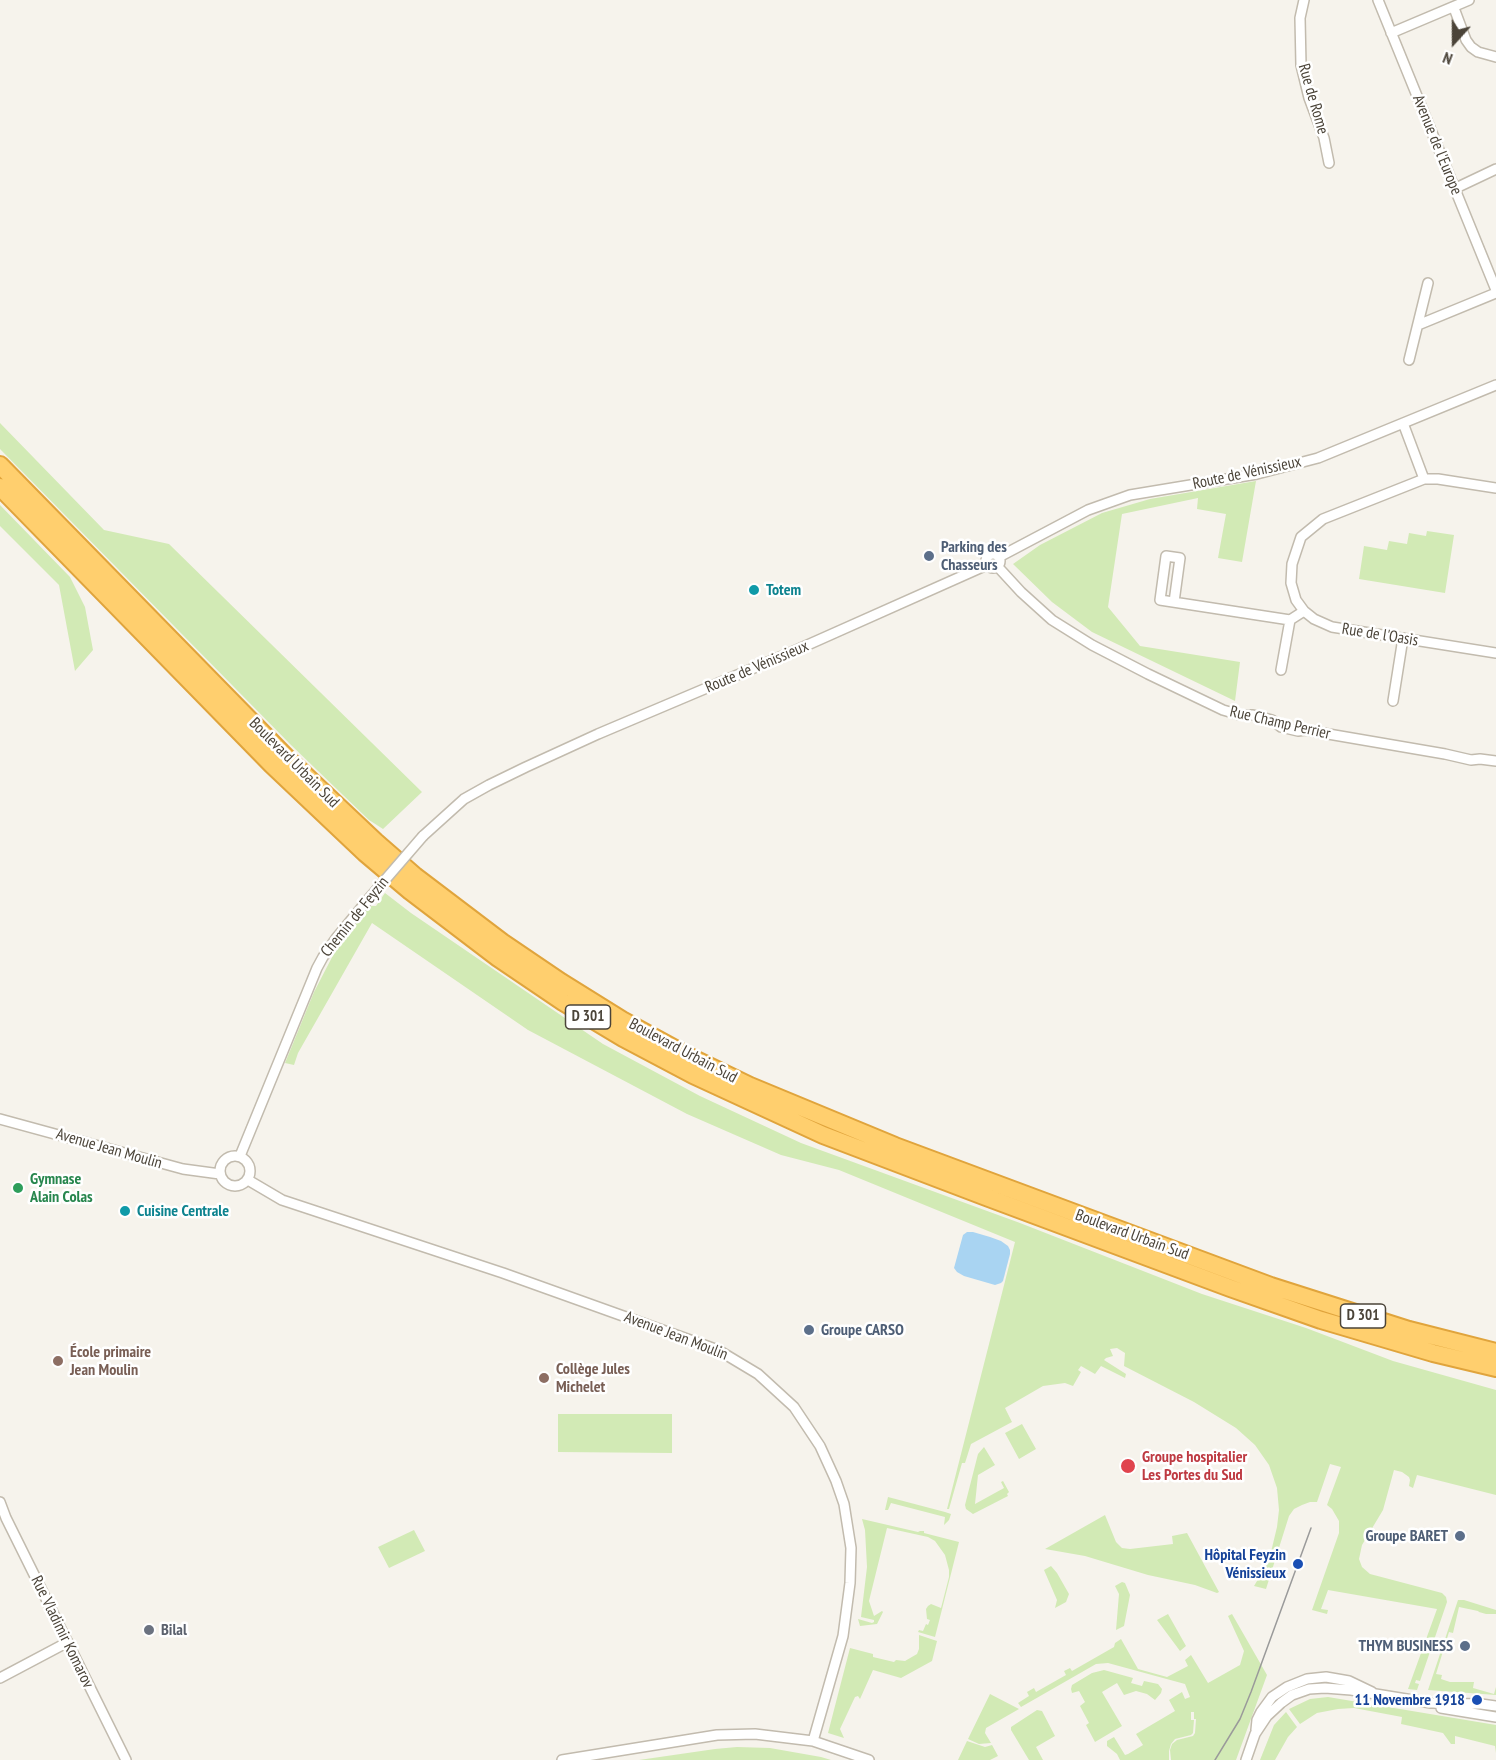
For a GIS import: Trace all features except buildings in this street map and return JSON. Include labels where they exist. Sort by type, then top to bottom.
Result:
[{"type":"highway","name":"Boulevard Urbain Sud","points":[[0,465],[288,759],[376,842],[415,876],[502,942],[622,1020],[750,1086],[896,1146],[1270,1286],[1342,1310],[1456,1343],[1496,1352]]},
{"type":"highway","name":"Boulevard Urbain Sud","points":[[0,487],[272,765],[365,853],[457,928],[563,1002],[623,1038],[693,1075],[823,1135],[1321,1320],[1433,1353],[1496,1368]]},
{"type":"highway","points":[[1456,1343],[1475,1339],[1496,1343]]},
{"type":"highway","points":[[1433,1353],[1451,1365],[1496,1377]]},
{"type":"street","name":"Rue de Rome","points":[[1304,0],[1300,18],[1300,65],[1324,138],[1329,163]]},
{"type":"street","name":"Avenue de l'Europe","points":[[1378,0],[1496,291]]},
{"type":"street","points":[[1391,33],[1469,0]]},
{"type":"street","points":[[1454,8],[1471,47],[1478,52],[1496,57]]},
{"type":"street","points":[[1456,188],[1496,169]]},
{"type":"street","points":[[1409,360],[1428,283]]},
{"type":"street","points":[[1418,325],[1496,291]]},
{"type":"street","name":"Route de Vénissieux","points":[[526,767],[987,565],[988,555],[994,554],[999,562],[1088,510],[1130,495],[1257,474],[1318,458],[1496,386]]},
{"type":"street","points":[[1404,423],[1424,479]]},
{"type":"street","points":[[1174,602],[1180,558],[1166,556],[1160,600],[1290,620],[1304,611],[1296,600],[1291,584],[1292,564],[1301,537],[1323,519],[1424,479],[1496,488]]},
{"type":"street","name":"Rue Champ Perrier","points":[[999,562],[1021,592],[1052,620],[1092,645],[1223,710],[1272,720],[1281,727],[1299,731],[1305,730],[1471,760],[1496,761]]},
{"type":"street","name":"Rue de l'Oasis","points":[[1304,611],[1314,619],[1332,627],[1496,652]]},
{"type":"street","points":[[1281,670],[1290,620]]},
{"type":"street","points":[[1393,701],[1403,638]]},
{"type":"street","name":"Chemin de Feyzin","points":[[240,1156],[317,968],[327,950],[423,836],[464,799],[526,767]]},
{"type":"street","name":"Avenue Jean Moulin","points":[[0,1119],[183,1169],[220,1173]]},
{"type":"street","points":[[231,1156],[240,1156],[249,1165],[251,1173],[248,1180],[238,1186],[226,1184],[220,1173],[220,1166],[231,1156]]},
{"type":"street","name":"Avenue Jean Moulin","points":[[248,1180],[282,1200],[450,1255],[711,1347],[758,1374],[794,1407],[820,1446],[837,1481],[844,1504],[851,1548],[850,1583],[843,1636],[813,1741]]},
{"type":"street","name":"Rue Vladimir Komarov","points":[[0,1502],[126,1760]]},
{"type":"street","points":[[0,1678],[68,1642]]},
{"type":"street","points":[[1246,1760],[1255,1734],[1267,1716],[1292,1695],[1309,1689],[1325,1688],[1431,1703],[1496,1706]]},
{"type":"street","points":[[1431,1703],[1444,1709],[1496,1717]]},
{"type":"street","points":[[562,1760],[717,1735],[756,1734],[813,1741],[869,1760]]},
{"type":"green space","points":[[0,423],[104,530],[169,544],[422,792],[383,829],[369,820],[291,745],[0,449]]},
{"type":"green space","points":[[1256,481],[1242,562],[1218,558],[1226,514],[1197,509],[1198,498],[1122,514],[1108,607],[1140,646],[1240,662],[1235,701],[1092,632],[1052,602],[1013,564],[1040,545],[1102,513],[1150,499]]},
{"type":"green space","points":[[0,505],[70,577],[85,607],[93,650],[75,671],[59,585],[0,526]]},
{"type":"green space","points":[[1427,531],[1454,535],[1445,593],[1359,579],[1364,546],[1387,550],[1389,541],[1407,544],[1409,533],[1426,536]]},
{"type":"green space","points":[[385,893],[603,1044],[700,1096],[801,1143],[1020,1223],[1202,1294],[1306,1328],[1393,1361],[1496,1390],[1496,1495],[1417,1475],[1413,1488],[1409,1486],[1409,1477],[1394,1470],[1383,1510],[1362,1545],[1359,1559],[1362,1567],[1370,1574],[1442,1593],[1446,1597],[1447,1602],[1420,1681],[1416,1680],[1415,1683],[1419,1684],[1417,1690],[1408,1689],[1437,1609],[1328,1590],[1321,1609],[1328,1610],[1327,1614],[1312,1610],[1339,1533],[1339,1521],[1327,1505],[1341,1467],[1330,1464],[1317,1502],[1310,1502],[1294,1509],[1289,1516],[1266,1589],[1254,1586],[1266,1566],[1277,1527],[1279,1510],[1277,1488],[1269,1465],[1255,1445],[1236,1428],[1194,1402],[1124,1366],[1125,1353],[1117,1348],[1110,1349],[1113,1356],[1104,1360],[1126,1374],[1125,1378],[1101,1366],[1095,1374],[1081,1366],[1078,1370],[1081,1372],[1073,1386],[1065,1383],[1043,1386],[1005,1408],[1012,1422],[971,1444],[965,1463],[962,1463],[949,1509],[947,1509],[1015,1242],[839,1170],[781,1155],[687,1114],[528,1030],[372,923],[298,1053],[294,1065],[285,1063],[314,992],[342,938],[370,906],[376,906]]},
{"type":"green space","points":[[558,1414],[672,1414],[672,1453],[558,1452]]},
{"type":"green space","points":[[1022,1424],[1036,1449],[1019,1459],[1005,1433]]},
{"type":"green space","points":[[984,1447],[995,1465],[978,1475],[975,1504],[1004,1488],[1001,1482],[1003,1481],[1009,1492],[1008,1496],[973,1514],[966,1509],[965,1505],[978,1454]]},
{"type":"green space","points":[[888,1497],[951,1514],[944,1525],[945,1517],[891,1503],[888,1510],[885,1510]]},
{"type":"green space","points":[[1105,1515],[1116,1542],[1122,1548],[1173,1544],[1172,1536],[1187,1533],[1219,1592],[1148,1575],[1085,1556],[1045,1549]]},
{"type":"green space","points":[[862,1519],[918,1532],[924,1531],[924,1533],[959,1542],[935,1637],[918,1632],[923,1631],[930,1620],[927,1619],[928,1606],[931,1604],[941,1608],[949,1577],[945,1555],[935,1541],[928,1537],[887,1528],[869,1601],[874,1616],[883,1612],[877,1624],[860,1626],[858,1619],[874,1622],[874,1620],[861,1617],[867,1567],[865,1530]]},
{"type":"green space","points":[[414,1530],[425,1551],[389,1568],[378,1547]]},
{"type":"green space","points":[[1051,1566],[1069,1594],[1066,1602],[1055,1608],[1057,1600],[1044,1570]]},
{"type":"green space","points":[[1122,1582],[1125,1583],[1130,1595],[1124,1626],[1116,1630],[1119,1594],[1115,1586]]},
{"type":"green space","points":[[1458,1600],[1496,1610],[1496,1614],[1486,1614],[1459,1607],[1453,1633],[1449,1632],[1436,1674],[1442,1675],[1441,1679],[1450,1682],[1474,1682],[1473,1688],[1494,1694],[1496,1687],[1496,1695],[1428,1690]]},
{"type":"green space","points":[[1168,1614],[1186,1646],[1180,1651],[1157,1620]]},
{"type":"green space","points":[[1232,1614],[1267,1675],[1236,1760],[1171,1760],[1172,1744],[1177,1740],[1193,1736],[1195,1733],[1196,1719],[1194,1719],[1194,1712],[1191,1712],[1191,1720],[1194,1720],[1193,1733],[1175,1739],[1171,1744],[1169,1751],[1169,1760],[1120,1760],[1117,1754],[1107,1746],[1107,1741],[1114,1737],[1125,1755],[1128,1754],[1143,1745],[1136,1734],[1175,1711],[1169,1700],[1182,1692],[1185,1699],[1190,1697],[1185,1684],[1108,1663],[1096,1664],[1021,1707],[1018,1703],[1029,1696],[1027,1692],[1034,1688],[1036,1692],[1066,1675],[1064,1671],[1070,1668],[1072,1671],[1114,1647],[1115,1643],[1121,1639],[1138,1669],[1167,1677],[1188,1666],[1185,1660],[1191,1655],[1208,1683],[1240,1665],[1244,1651],[1228,1616]]},
{"type":"green space","points":[[919,1635],[937,1641],[932,1661],[901,1678],[873,1670],[860,1699],[858,1696],[855,1697],[840,1729],[844,1738],[828,1733],[850,1648],[894,1662],[896,1660],[905,1661],[917,1654]]},
{"type":"green space","points":[[1104,1670],[1133,1678],[1131,1683],[1142,1686],[1144,1681],[1158,1684],[1162,1689],[1155,1700],[1147,1694],[1136,1691],[1124,1695],[1117,1683],[1102,1692],[1122,1726],[1095,1742],[1080,1706],[1085,1702],[1079,1691],[1072,1693],[1071,1689],[1072,1685],[1092,1673]]},
{"type":"green space","points":[[990,1694],[1019,1709],[986,1728],[985,1733],[991,1743],[979,1744],[968,1739]]},
{"type":"green space","points":[[1328,1697],[1496,1725],[1496,1753],[1495,1746],[1455,1736],[1455,1744],[1451,1744],[1443,1733],[1401,1724],[1402,1717],[1354,1708],[1338,1709],[1317,1713],[1300,1724],[1289,1709],[1310,1699]]},
{"type":"green space","points":[[1037,1710],[1042,1711],[1055,1736],[1036,1747],[1043,1760],[1029,1760],[1011,1727]]},
{"type":"green space","points":[[1286,1712],[1297,1727],[1288,1737],[1275,1760],[1260,1760],[1274,1725]]},
{"type":"green space","points":[[967,1741],[985,1747],[992,1745],[998,1756],[990,1760],[958,1760]]},
{"type":"green space","points":[[770,1748],[831,1760],[639,1760],[715,1749]]},
{"type":"water","points":[[967,1232],[990,1237],[1008,1246],[1010,1254],[1001,1283],[995,1285],[964,1276],[954,1268],[963,1235]]},
{"type":"tram line","points":[[1215,1760],[1240,1719],[1311,1528]]},
{"type":"place","name":"Parking des Chasseurs","points":[[929,556]]},
{"type":"place","name":"Totem","points":[[754,590]]},
{"type":"place","name":"Gymnase Alain Colas","points":[[18,1188]]},
{"type":"place","name":"Cuisine Centrale","points":[[125,1211]]},
{"type":"place","name":"Groupe CARSO","points":[[809,1330]]},
{"type":"place","name":"École primaire Jean Moulin","points":[[58,1361]]},
{"type":"place","name":"Collège Jules Michelet","points":[[544,1378]]},
{"type":"place","name":"Groupe hospitalier Les Portes du Sud","points":[[1128,1466]]},
{"type":"place","name":"Groupe BARET","points":[[1460,1536]]},
{"type":"place","name":"Hôpital Feyzin Vénissieux","points":[[1298,1564]]},
{"type":"place","name":"Bilal","points":[[149,1630]]},
{"type":"place","name":"THYM BUSINESS","points":[[1465,1646]]},
{"type":"place","name":"11 Novembre 1918","points":[[1477,1700]]}]
